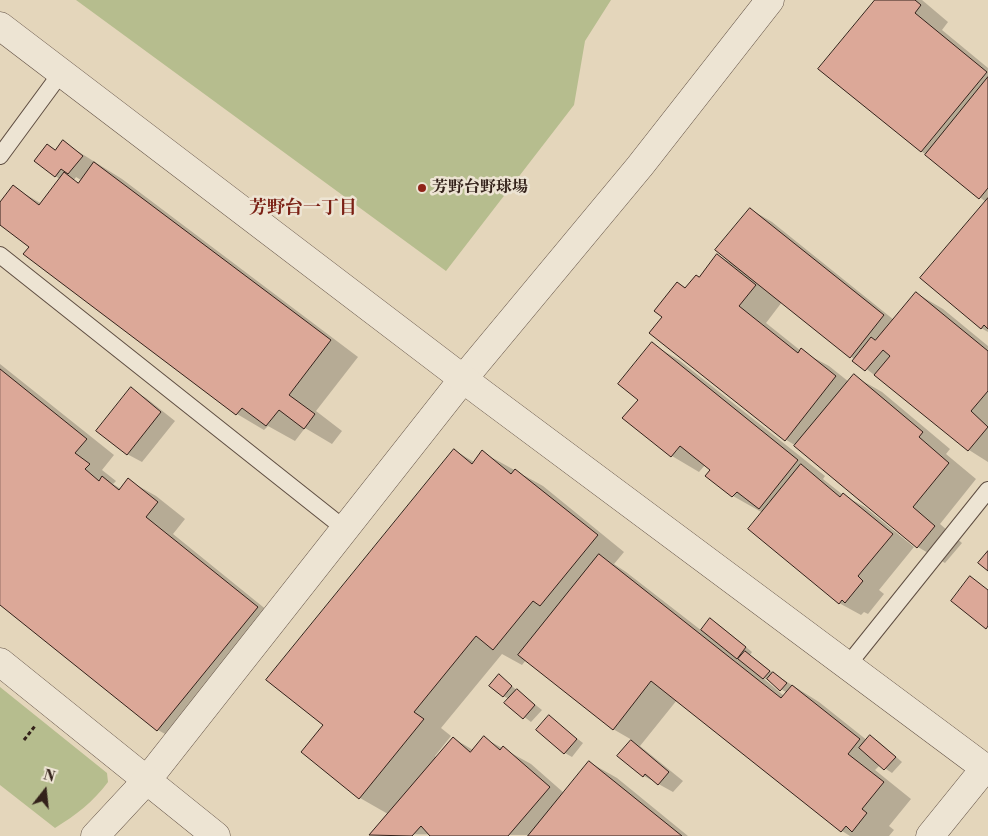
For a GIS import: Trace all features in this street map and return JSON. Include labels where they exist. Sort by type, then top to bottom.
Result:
[{"type":"street","points":[[95,836],[147,780],[464,379],[640,166],[770,0]]},
{"type":"street","points":[[0,26],[464,379],[987,769],[930,836]]},
{"type":"street","points":[[0,662],[216,836]]},
{"type":"lane","points":[[0,156],[61,73]]},
{"type":"lane","points":[[0,255],[345,530]]},
{"type":"lane","points":[[847,666],[988,490]]},
{"type":"green space","name":"芳野台野球場","points":[[76,0],[611,0],[585,41],[574,105],[446,271]]},
{"type":"green space","points":[[0,687],[107,773],[108,782],[96,796],[77,813],[55,828],[0,785]]},
{"type":"building","points":[[875,0],[915,0],[921,5],[915,13],[987,72],[921,152],[818,69]]},
{"type":"building","points":[[988,77],[988,188],[979,199],[925,155]]},
{"type":"building","points":[[63,140],[83,156],[68,174],[61,169],[55,177],[34,161],[47,144],[55,150]]},
{"type":"building","points":[[94,162],[331,340],[289,395],[315,414],[304,429],[279,410],[266,426],[242,408],[236,415],[23,254],[29,247],[0,225],[0,202],[13,185],[39,205],[64,172],[78,183]]},
{"type":"building","points":[[988,198],[988,329],[984,325],[981,329],[920,278]]},
{"type":"building","points":[[750,208],[884,315],[850,358],[715,250]]},
{"type":"building","points":[[717,254],[756,285],[739,306],[798,353],[801,348],[836,376],[785,441],[649,333],[662,317],[654,311],[677,282],[685,288],[696,275],[699,277]]},
{"type":"building","points":[[916,292],[988,351],[988,391],[971,411],[988,427],[968,451],[874,375],[890,356],[883,350],[865,371],[852,361],[871,337],[875,340]]},
{"type":"building","points":[[652,342],[798,460],[759,509],[737,492],[732,497],[705,476],[710,470],[680,446],[671,457],[622,418],[638,400],[618,384]]},
{"type":"building","points":[[0,369],[87,439],[75,453],[90,464],[85,469],[99,481],[102,476],[119,490],[128,478],[158,502],[146,517],[258,607],[157,731],[0,605]]},
{"type":"building","points":[[854,374],[923,432],[919,437],[949,463],[913,507],[935,526],[917,548],[794,446]]},
{"type":"building","points":[[131,387],[161,412],[127,455],[96,431]]},
{"type":"building","points":[[454,449],[472,464],[482,450],[511,474],[515,469],[598,535],[540,606],[533,601],[493,650],[476,636],[414,712],[424,719],[359,799],[301,752],[323,725],[266,680]]},
{"type":"building","points":[[801,464],[840,497],[843,493],[893,534],[858,576],[863,581],[845,603],[842,600],[839,604],[748,529]]},
{"type":"building","points":[[988,551],[988,571],[978,563]]},
{"type":"building","points":[[599,554],[781,698],[792,685],[860,739],[848,754],[884,782],[862,809],[867,813],[852,832],[846,826],[841,832],[651,681],[613,730],[518,655]]},
{"type":"building","points":[[970,576],[988,590],[988,626],[986,629],[951,601]]},
{"type":"building","points":[[710,618],[746,647],[737,659],[701,630]]},
{"type":"building","points":[[745,651],[770,671],[763,679],[738,659]]},
{"type":"building","points":[[773,672],[787,683],[780,691],[767,679]]},
{"type":"building","points":[[499,674],[512,686],[503,697],[489,686]]},
{"type":"building","points":[[517,689],[535,705],[523,719],[504,703]]},
{"type":"building","points":[[549,715],[577,739],[564,754],[536,730]]},
{"type":"building","points":[[870,735],[896,757],[884,770],[859,748]]},
{"type":"building","points":[[484,736],[500,750],[503,746],[550,787],[508,836],[430,836],[421,826],[412,836],[369,835],[453,737],[470,752]]},
{"type":"building","points":[[631,740],[669,772],[658,785],[645,774],[643,777],[617,756]]},
{"type":"building","points":[[589,761],[682,836],[528,836]]},
{"type":"place","name":"芳野台野球場","points":[[422,188]]},
{"type":"district","name":"芳野台一丁目","points":[[303,209]]}]
